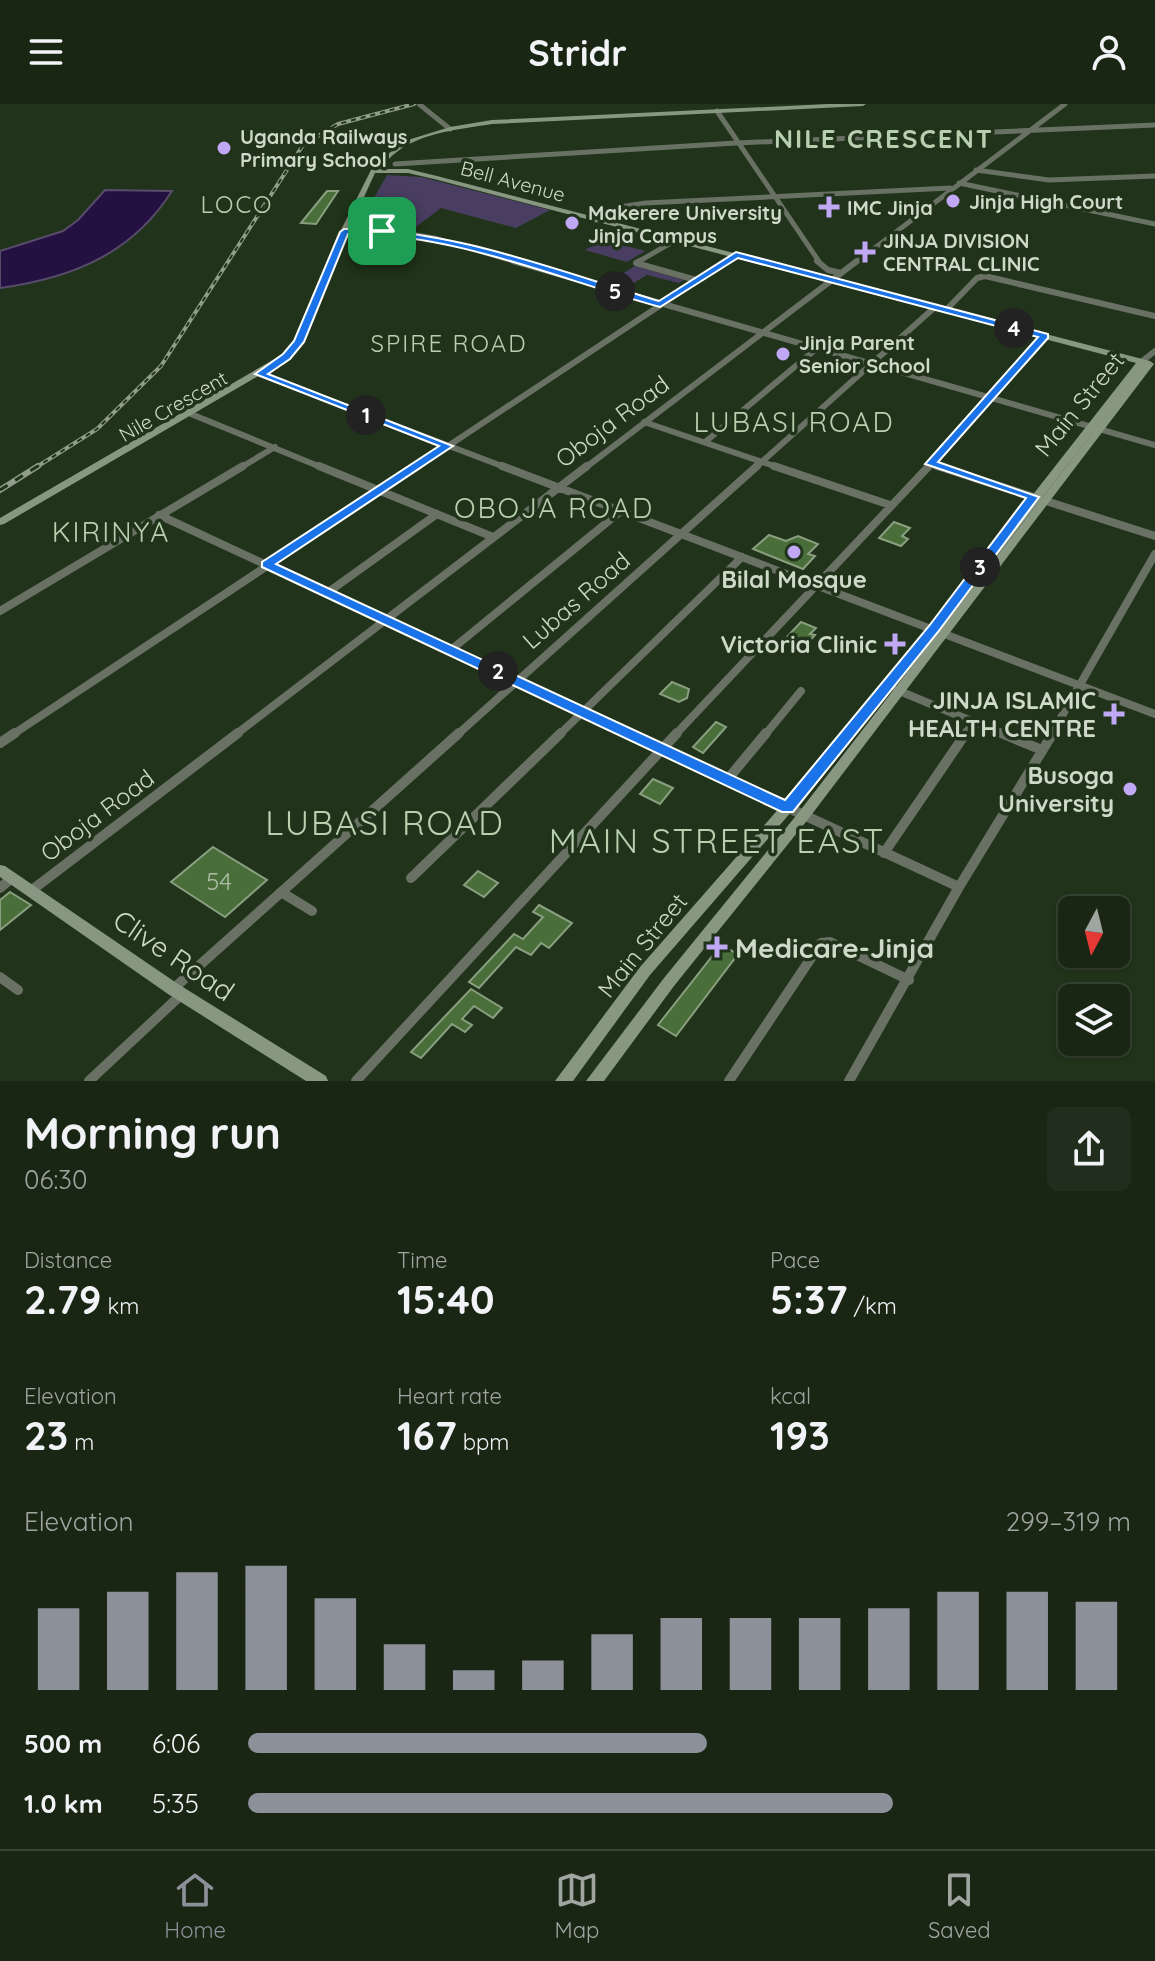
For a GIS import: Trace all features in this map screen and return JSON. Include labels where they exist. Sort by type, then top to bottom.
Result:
[{"type":"street","points":[[419,104],[450,129]]},
{"type":"street","name":"Nile Crescent","points":[[0,522],[260,374],[286,356],[299,342],[373,171],[404,144],[450,129],[536,119],[863,104]]},
{"type":"street","name":"Oboja Road","points":[[32,890],[557,487],[1065,104]]},
{"type":"street","points":[[717,111],[813,257],[828,270],[841,273]]},
{"type":"street","points":[[395,164],[736,143],[1155,125]]},
{"type":"street","points":[[383,161],[408,171]]},
{"type":"street","points":[[976,170],[1049,180],[1155,176]]},
{"type":"street","name":"Bell Avenue","points":[[373,171],[408,171],[1045,336],[1150,360]]},
{"type":"street","points":[[959,183],[1155,224]]},
{"type":"street","points":[[596,220],[613,209],[629,205],[950,188]]},
{"type":"street","points":[[344,232],[391,232],[434,238],[1155,445]]},
{"type":"street","points":[[676,240],[636,263],[696,280]]},
{"type":"street","points":[[0,743],[736,255]]},
{"type":"street","points":[[946,310],[977,278],[985,276],[1155,316]]},
{"type":"street","name":"Lubas Road","points":[[89,1081],[281,892],[935,307]]},
{"type":"street","points":[[356,1081],[661,750],[931,464],[1045,336]]},
{"type":"street","points":[[705,442],[816,349]]},
{"type":"street","name":"Main Street","points":[[563,1081],[645,971],[938,630],[1093,428],[1150,360]]},
{"type":"street","points":[[260,374],[1155,714]]},
{"type":"street","points":[[191,414],[493,537]]},
{"type":"street","points":[[644,422],[890,505]]},
{"type":"street","points":[[0,611],[275,447]]},
{"type":"street","points":[[931,464],[1155,536]]},
{"type":"street","points":[[452,649],[621,511]]},
{"type":"street","points":[[327,593],[437,514]]},
{"type":"street","points":[[159,515],[959,887]]},
{"type":"street","points":[[849,1081],[1155,554]]},
{"type":"street","points":[[411,878],[742,557]]},
{"type":"street","name":"Main Street","points":[[594,1081],[669,982],[804,815],[938,630]]},
{"type":"street","points":[[897,690],[1042,750]]},
{"type":"street","points":[[727,780],[801,691]]},
{"type":"street","points":[[884,853],[974,721]]},
{"type":"street","name":"Clive Road","points":[[4,879],[32,890],[178,991],[320,1081]]},
{"type":"street","points":[[281,892],[312,911]]},
{"type":"street","points":[[729,1081],[821,943],[830,942],[909,980]]},
{"type":"street","points":[[0,977],[18,990]]},
{"type":"shaded area","points":[[387,175],[421,177],[550,210],[516,228],[441,208],[412,230],[357,228]]},
{"type":"shaded area","points":[[105,190],[172,191],[138,231],[98,259],[76,270],[0,288],[0,251],[63,231],[78,220]]},
{"type":"shaded area","points":[[604,240],[645,251],[627,262],[585,250]]},
{"type":"shaded area","points":[[635,266],[684,280],[679,283],[647,275],[625,288],[607,283]]},
{"type":"building","points":[[327,191],[338,191],[316,224],[301,223]]},
{"type":"building","points":[[894,522],[910,528],[902,536],[908,539],[901,546],[879,538]]},
{"type":"building","name":"Bilal Mosque","points":[[769,535],[786,541],[798,536],[818,544],[808,554],[815,556],[803,569],[753,549]]},
{"type":"building","points":[[801,622],[816,628],[810,634],[815,635],[803,649],[783,641]]},
{"type":"building","points":[[672,682],[689,689],[687,698],[679,702],[660,694]]},
{"type":"building","points":[[716,722],[726,727],[703,753],[693,747]]},
{"type":"building","points":[[653,779],[673,788],[660,804],[640,794]]},
{"type":"building","points":[[213,847],[267,880],[225,917],[171,882]]},
{"type":"building","points":[[478,871],[498,883],[484,897],[464,885]]},
{"type":"building","points":[[10,892],[31,905],[0,930],[0,900]]},
{"type":"building","points":[[539,905],[572,923],[549,948],[541,943],[531,955],[516,947],[479,988],[469,982],[514,934],[523,939],[543,917],[533,912]]},
{"type":"building","points":[[721,945],[738,954],[676,1036],[658,1025]]},
{"type":"building","points":[[471,989],[502,1008],[493,1018],[474,1006],[462,1019],[472,1025],[465,1032],[452,1024],[421,1058],[411,1052]]},
{"type":"railway","points":[[35,468],[97,429],[161,366],[303,145],[338,124],[414,104]]},
{"type":"railway","points":[[0,490],[38,466]]},
{"type":"place","name":"Uganda Railways Primary School","points":[[224,148]]},
{"type":"place","name":"Jinja High Court","points":[[953,201]]},
{"type":"place","name":"IMC Jinja","points":[[829,207]]},
{"type":"place","name":"Makerere University Jinja Campus","points":[[572,223]]},
{"type":"place","name":"JINJA DIVISION CENTRAL CLINIC","points":[[865,252]]},
{"type":"place","name":"Jinja Parent Senior School","points":[[783,354]]},
{"type":"place","name":"Bilal Mosque","points":[[794,552]]},
{"type":"place","name":"Victoria Clinic","points":[[895,644]]},
{"type":"place","name":"JINJA ISLAMIC HEALTH CENTRE","points":[[1114,714]]},
{"type":"place","name":"Busoga University","points":[[1130,789]]},
{"type":"place","name":"Medicare-Jinja","points":[[717,947]]},
{"type":"district","name":"NILE CRESCENT","points":[[884,138]]},
{"type":"district","name":"LOCO","points":[[237,204]]},
{"type":"district","name":"SPIRE ROAD","points":[[449,343]]},
{"type":"district","name":"LUBASI ROAD","points":[[794,421]]},
{"type":"district","name":"OBOJA ROAD","points":[[554,507]]},
{"type":"district","name":"KIRINYA","points":[[111,531]]},
{"type":"district","name":"LUBASI ROAD","points":[[385,822]]},
{"type":"district","name":"MAIN STREET EAST","points":[[717,840]]},
{"type":"route","points":[[382,231],[434,238],[660,304],[736,255],[1045,336],[931,464],[1033,497],[934,629],[787,808],[267,565],[447,446],[260,374],[286,356],[299,342],[344,232],[382,231]]}]
